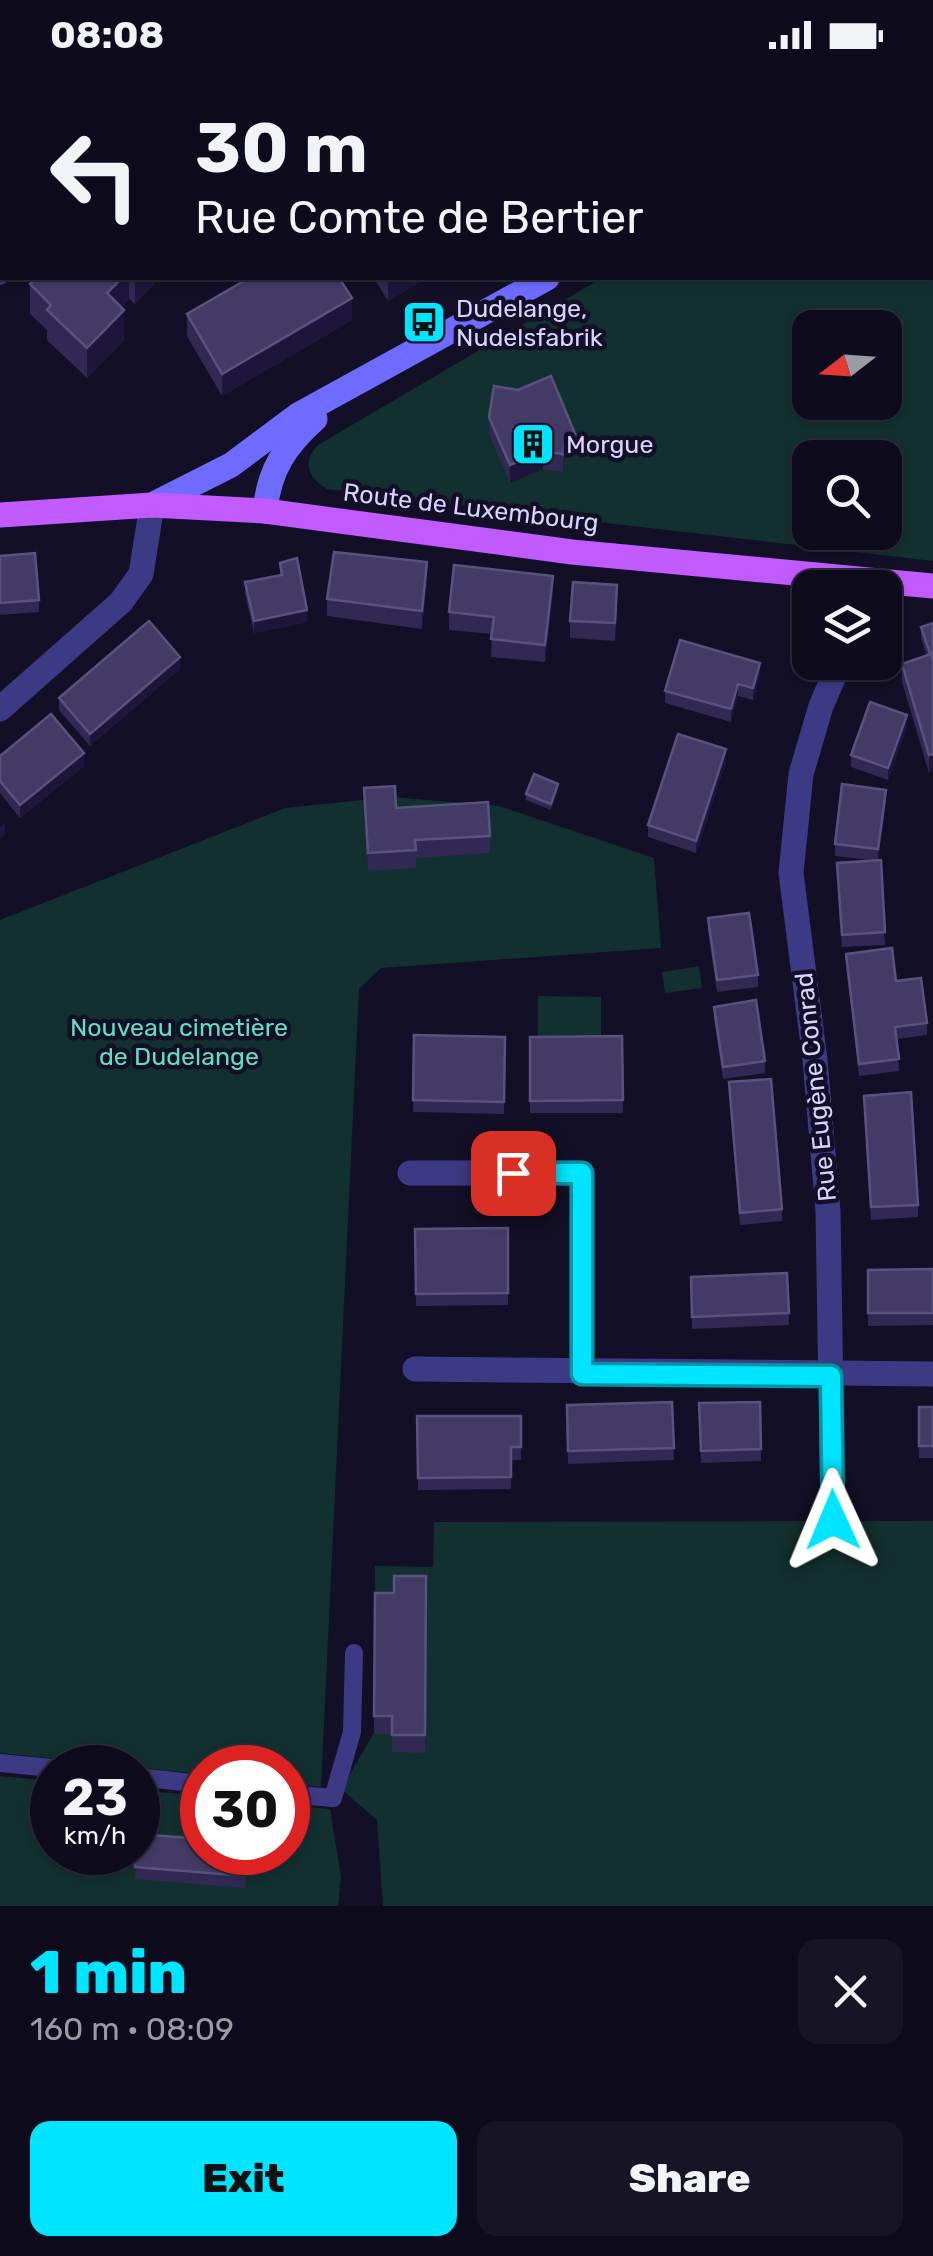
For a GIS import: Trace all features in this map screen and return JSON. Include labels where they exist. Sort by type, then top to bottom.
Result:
[{"type":"main road","points":[[152,505],[231,465],[298,415],[543,280]]},
{"type":"main road","points":[[265,511],[268,479],[284,451],[349,389]]},
{"type":"main road","name":"Route de Luxembourg","points":[[0,515],[152,505],[265,511],[572,552],[792,576]]},
{"type":"main road","name":"Route de Luxembourg","points":[[902,585],[933,586]]},
{"type":"street","points":[[0,709],[121,602],[141,574],[152,505]]},
{"type":"street","name":"Rue Eugène Conrad","points":[[832,680],[801,774],[791,873],[815,1060],[828,1211],[833,1520]]},
{"type":"street","points":[[410,1173],[582,1173],[582,1374]]},
{"type":"street","points":[[415,1369],[582,1374],[933,1374]]},
{"type":"lane","points":[[310,1796],[333,1798],[352,1732],[354,1653]]},
{"type":"lane","points":[[0,1762],[30,1765]]},
{"type":"green space","points":[[599,280],[933,280],[933,561],[838,550],[902,550],[902,440],[792,440],[792,545],[589,521],[582,513],[565,510],[563,517],[327,489],[309,469],[313,451]]},
{"type":"green space","name":"Nouveau cimetière de Dudelange","points":[[392,797],[499,806],[654,858],[661,948],[381,968],[359,989],[321,1787],[310,1786],[310,1745],[180,1745],[180,1772],[160,1770],[160,1745],[30,1745],[30,1756],[0,1753],[0,920],[285,808]]},
{"type":"green space","points":[[699,966],[702,988],[665,993],[662,972]]},
{"type":"green space","points":[[538,996],[601,997],[601,1040],[538,1040]]},
{"type":"green space","points":[[933,1521],[933,1906],[383,1906],[377,1820],[341,1789],[374,1733],[375,1566],[433,1567],[434,1522]]},
{"type":"green space","points":[[0,1776],[30,1779],[30,1875],[160,1875],[160,1792],[180,1794],[180,1875],[310,1875],[310,1807],[330,1809],[341,1877],[338,1906],[0,1906]]},
{"type":"building","points":[[34,280],[120,280],[107,293],[124,310],[87,348],[47,310],[51,305],[30,284]]},
{"type":"building","points":[[246,280],[340,280],[352,298],[222,374],[187,314]]},
{"type":"building","name":"Morgue","points":[[551,376],[576,436],[565,441],[563,454],[543,451],[510,465],[489,417],[494,386],[518,390]]},
{"type":"building","points":[[334,552],[427,562],[422,611],[327,599]]},
{"type":"building","points":[[35,553],[39,600],[0,603],[0,556]]},
{"type":"building","points":[[297,558],[307,610],[254,621],[245,582],[282,575],[280,563]]},
{"type":"building","points":[[454,565],[553,576],[545,645],[491,639],[494,617],[449,612]]},
{"type":"building","points":[[573,582],[617,585],[615,623],[570,621]]},
{"type":"building","points":[[149,621],[180,657],[90,734],[59,698]]},
{"type":"building","points":[[933,623],[933,662],[921,627]]},
{"type":"building","points":[[680,640],[760,663],[753,688],[738,684],[731,709],[665,691]]},
{"type":"building","points":[[931,654],[933,754],[929,755],[902,664]]},
{"type":"building","points":[[870,702],[907,715],[888,768],[851,755]]},
{"type":"building","points":[[51,714],[84,753],[20,805],[0,781],[0,756]]},
{"type":"building","points":[[678,734],[726,749],[696,841],[648,825]]},
{"type":"building","points":[[534,774],[558,784],[551,804],[526,794]]},
{"type":"building","points":[[842,784],[886,790],[878,849],[835,844]]},
{"type":"building","points":[[395,786],[396,808],[488,802],[490,836],[415,840],[416,850],[368,853],[364,788]]},
{"type":"building","points":[[881,860],[885,932],[842,935],[837,863]]},
{"type":"building","points":[[749,913],[758,975],[717,980],[708,918]]},
{"type":"building","points":[[892,948],[896,981],[921,978],[927,1023],[895,1027],[899,1059],[859,1064],[846,954]]},
{"type":"building","points":[[756,1000],[765,1061],[723,1067],[714,1007]]},
{"type":"building","points":[[414,1035],[505,1037],[504,1102],[413,1100]]},
{"type":"building","points":[[622,1036],[623,1100],[530,1101],[530,1037]]},
{"type":"building","points":[[771,1079],[782,1209],[740,1213],[729,1082]]},
{"type":"building","points":[[911,1092],[918,1205],[871,1207],[864,1096]]},
{"type":"building","points":[[508,1228],[508,1293],[416,1294],[415,1229]]},
{"type":"building","points":[[933,1269],[933,1313],[868,1313],[868,1270]]},
{"type":"building","points":[[787,1273],[789,1313],[692,1317],[691,1277]]},
{"type":"building","points":[[672,1402],[674,1448],[568,1451],[567,1405]]},
{"type":"building","points":[[760,1402],[761,1449],[701,1451],[699,1403]]},
{"type":"building","points":[[919,1407],[933,1407],[933,1446],[919,1446]]},
{"type":"building","points":[[417,1416],[521,1416],[521,1447],[511,1447],[511,1477],[418,1478]]},
{"type":"building","points":[[394,1576],[426,1576],[425,1735],[392,1735],[392,1716],[374,1716],[375,1593],[394,1593]]},
{"type":"building","points":[[160,1836],[180,1837],[180,1871],[160,1869]]},
{"type":"place","name":"Dudelange, Nudelsfabrik","points":[[424,322]]},
{"type":"place","name":"Morgue","points":[[533,444]]},
{"type":"route","points":[[513,1173],[582,1173],[582,1374],[831,1376],[833,1520]]}]
